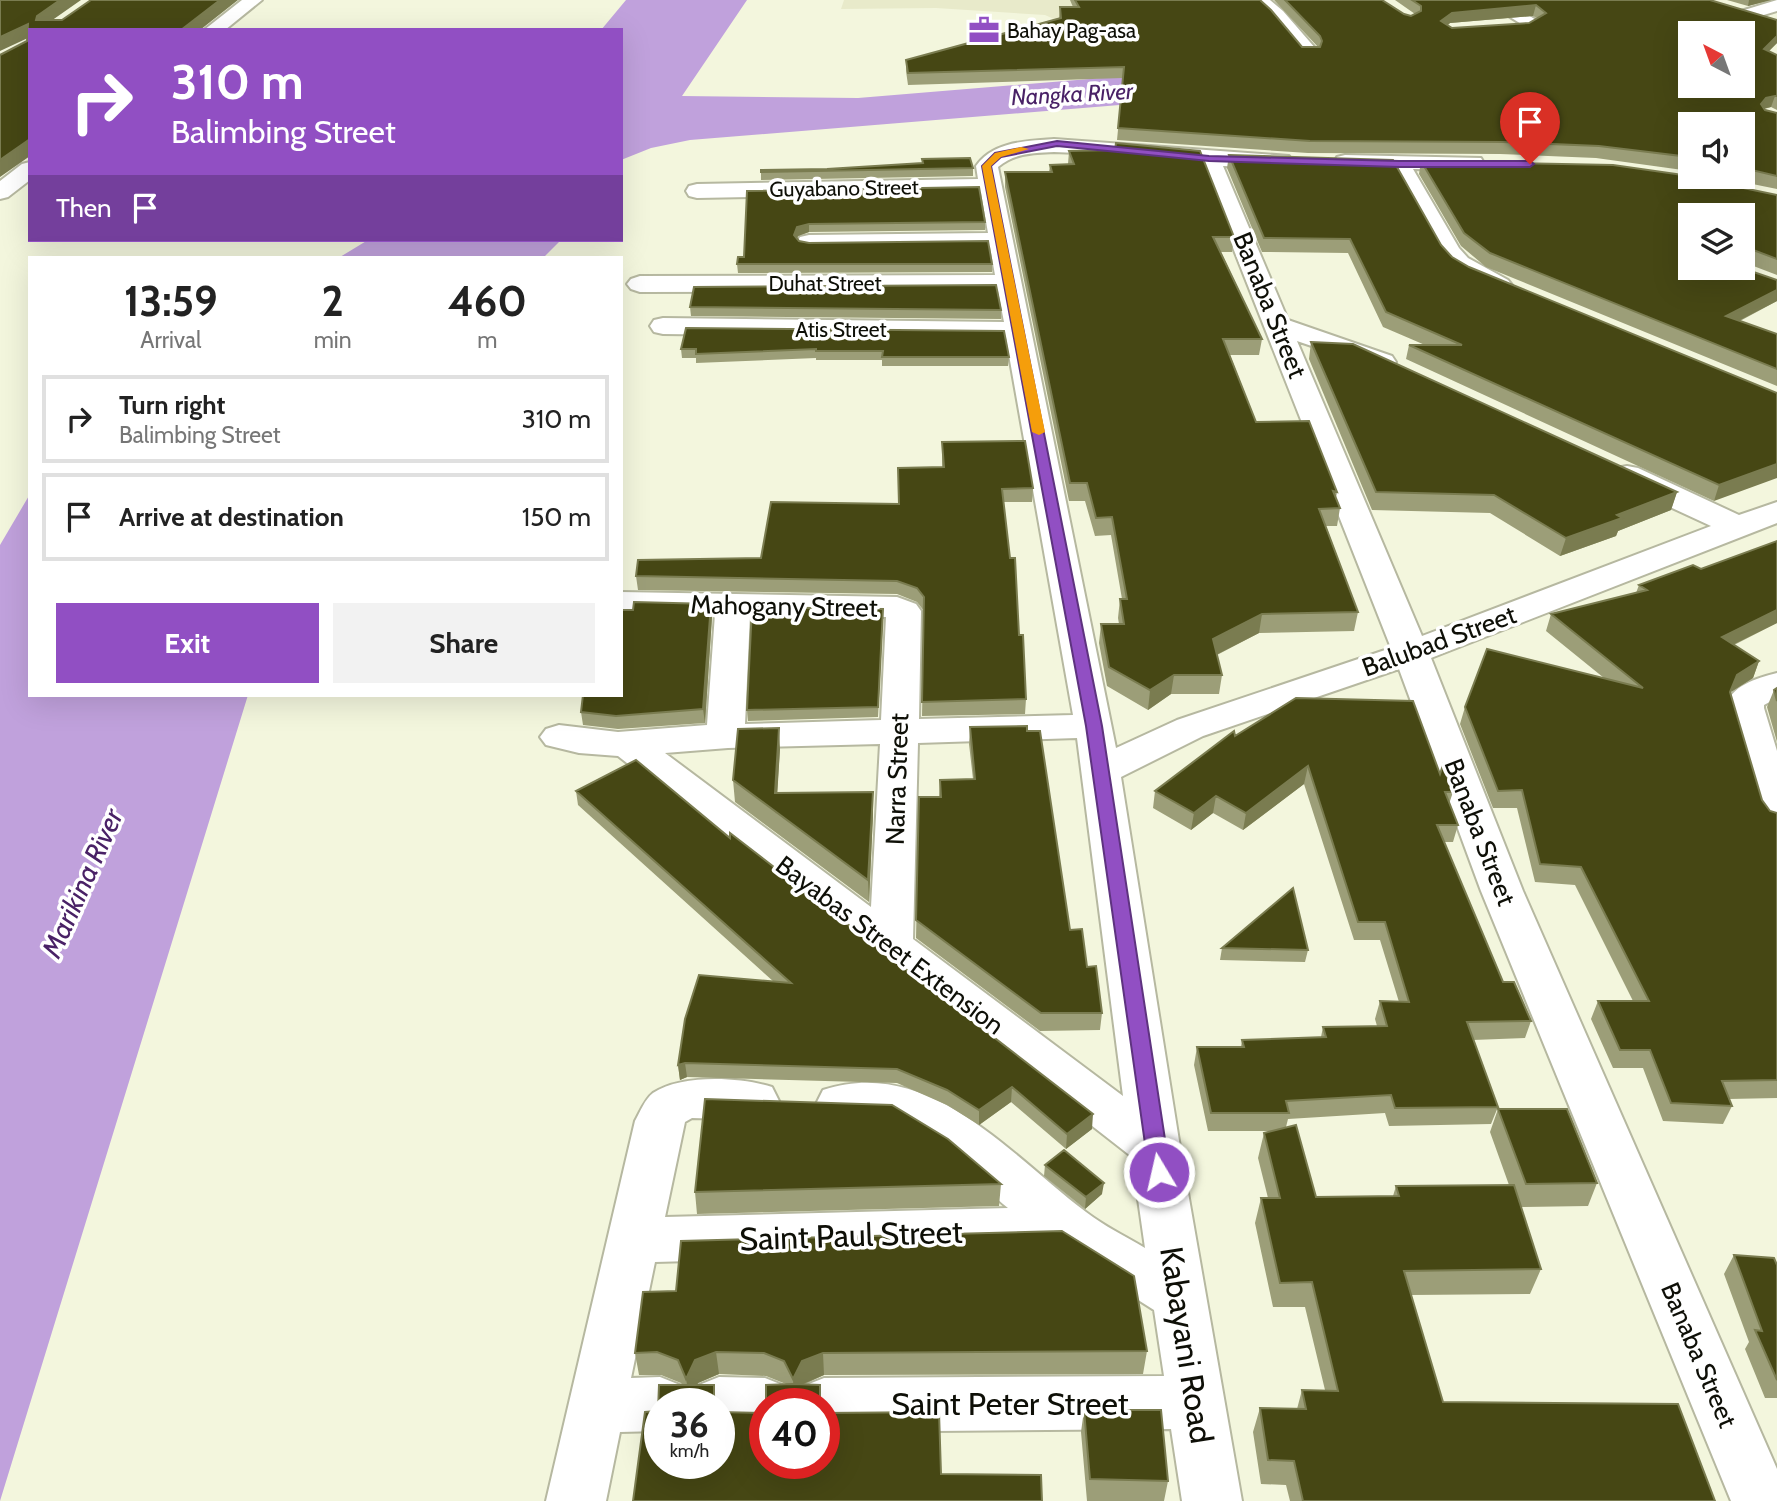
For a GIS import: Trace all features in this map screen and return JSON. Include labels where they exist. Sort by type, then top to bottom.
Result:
[{"type":"street","points":[[217,28],[253,0]]},
{"type":"street","points":[[1259,0],[1277,15],[1309,53]]},
{"type":"street","points":[[1492,0],[1532,23],[1501,28]]},
{"type":"street","points":[[1747,15],[1777,5]]},
{"type":"street","name":"Guyabano Street","points":[[697,191],[992,172],[1037,145],[1057,144],[1209,158],[1399,164],[1493,163]]},
{"type":"street","name":"Banaba Street","points":[[1209,158],[1411,653],[1502,891],[1761,1501]]},
{"type":"street","points":[[1399,164],[1439,236],[1459,263],[1521,294]]},
{"type":"street","points":[[0,192],[28,171]]},
{"type":"street","name":"Kabayani Road","points":[[992,172],[1002,240],[1094,726],[1155,1147],[1212,1501]]},
{"type":"street","points":[[809,242],[1002,240]]},
{"type":"street","name":"Duhat Street","points":[[640,284],[1010,283]]},
{"type":"street","points":[[1278,325],[1361,352],[1411,375]]},
{"type":"street","name":"Atis Street","points":[[663,326],[1019,330]]},
{"type":"street","points":[[1600,463],[1738,527]]},
{"type":"street","name":"Balubad Street","points":[[1101,771],[1190,728],[1411,653],[1777,512]]},
{"type":"street","name":"Mahogany Street","points":[[623,603],[897,607],[904,611]]},
{"type":"street","points":[[725,736],[733,606]]},
{"type":"street","name":"Narra Street","points":[[891,947],[904,611]]},
{"type":"street","points":[[1777,684],[1746,699],[1745,708],[1777,817]]},
{"type":"street","points":[[559,737],[574,741],[625,742],[725,736],[1094,726]]},
{"type":"street","name":"Bayabas Street Extension","points":[[625,742],[1155,1147]]},
{"type":"street","points":[[576,1501],[660,1121],[668,1108],[687,1099],[897,1105],[925,1115],[958,1137],[1069,1229],[1179,1297]]},
{"type":"street","name":"Saint Paul Street","points":[[632,1240],[1069,1229]]},
{"type":"street","name":"Saint Peter Street","points":[[840,1405],[1196,1402]]},
{"type":"street","points":[[596,1406],[644,1404]]},
{"type":"shaded area","points":[[844,0],[1155,0],[1063,23],[1045,15],[936,8],[841,9]]},
{"type":"water","name":"Nangka River","points":[[626,0],[747,0],[682,96],[858,98],[1307,61],[1156,102],[690,140],[651,148],[623,159],[623,28],[603,28]]},
{"type":"water","points":[[365,242],[559,242],[545,256],[342,256]]},
{"type":"water","name":"Marikina River","points":[[28,497],[28,697],[247,697],[0,1501],[0,545]]},
{"type":"building","points":[[0,0],[60,0],[37,16],[36,20],[62,20],[91,0],[220,0],[184,28],[28,28],[28,140],[0,160],[0,55],[27,41],[28,24],[0,37]]},
{"type":"building","points":[[1075,0],[1260,0],[1302,47],[1320,47],[1320,36],[1285,0],[1382,0],[1411,16],[1421,11],[1421,6],[1412,0],[1710,0],[1777,20],[1777,36],[1764,49],[1777,55],[1777,96],[1766,98],[1761,104],[1765,110],[1777,113],[1777,176],[1755,171],[1755,112],[1678,112],[1678,156],[1599,146],[1503,142],[1310,141],[1118,128],[1124,67],[908,73],[906,60],[1061,18],[1060,7],[1079,7]],"holes":[[[1536,5],[1546,13],[1529,23],[1452,28],[1441,21],[1452,13]]]},
{"type":"building","points":[[1116,143],[1200,151],[1234,237],[1213,237],[1262,339],[1223,339],[1256,422],[1309,421],[1337,492],[1333,491],[1340,508],[1319,509],[1358,612],[1262,614],[1213,639],[1222,675],[1174,675],[1150,690],[1109,667],[1101,624],[1124,624],[1120,599],[1127,599],[1112,517],[1096,518],[1087,483],[1070,483],[1005,172],[1052,172],[1050,165],[1074,164],[1069,151],[1115,150]]},
{"type":"building","points":[[1229,155],[1393,160],[1441,245],[1452,257],[1469,267],[1777,393],[1777,464],[1719,485],[1409,345],[1462,345],[1386,312],[1350,239],[1264,238]]},
{"type":"building","points":[[970,158],[973,168],[761,172],[923,163],[922,159]]},
{"type":"building","points":[[1421,161],[1613,165],[1678,174],[1678,189],[1748,189],[1777,195],[1777,259],[1755,251],[1755,203],[1678,203],[1678,280],[1755,280],[1755,272],[1777,280],[1777,290],[1726,316],[1777,334],[1777,369],[1490,253],[1464,233]]},
{"type":"building","points":[[979,187],[985,222],[809,224],[797,227],[794,235],[799,241],[809,243],[988,241],[992,264],[737,264],[738,257],[744,257],[747,191]]},
{"type":"building","points":[[996,285],[1001,310],[690,307],[694,287]]},
{"type":"building","points":[[686,328],[1004,331],[1009,357],[882,357],[883,351],[816,349],[696,354],[696,349],[681,349]]},
{"type":"building","points":[[1311,342],[1353,344],[1677,492],[1617,515],[1622,518],[1566,538],[1494,495],[1376,492]]},
{"type":"building","points":[[1025,441],[1033,488],[1002,489],[1010,558],[1015,558],[1026,699],[922,702],[924,597],[917,588],[897,581],[636,576],[638,560],[761,558],[771,502],[899,504],[898,468],[944,467],[942,442]]},
{"type":"building","points":[[1777,541],[1777,610],[1722,637],[1759,661],[1737,675],[1730,692],[1762,800],[1770,811],[1777,813],[1777,1080],[1722,1081],[1732,1106],[1671,1103],[1650,1050],[1620,1050],[1598,1001],[1649,1001],[1581,867],[1540,864],[1522,790],[1498,791],[1465,707],[1487,649],[1643,688],[1551,614],[1647,590],[1639,585],[1693,565],[1701,569]]},
{"type":"building","points":[[634,602],[711,604],[703,709],[616,716],[581,712],[583,697],[623,697],[623,610],[633,610]]},
{"type":"building","points":[[752,607],[883,609],[878,707],[747,710]]},
{"type":"building","points":[[1296,698],[1413,701],[1440,774],[1443,765],[1453,792],[1445,792],[1458,825],[1437,825],[1503,982],[1514,982],[1531,1021],[1467,1022],[1498,1107],[1395,1108],[1391,1095],[1286,1101],[1289,1113],[1211,1113],[1197,1047],[1244,1047],[1242,1040],[1326,1037],[1323,1027],[1387,1026],[1380,1001],[1409,1002],[1385,922],[1358,922],[1308,766],[1246,813],[1216,796],[1194,813],[1155,791],[1234,731],[1235,736]]},
{"type":"building","points":[[1027,726],[1027,731],[1040,731],[1070,930],[1082,929],[1087,967],[1096,966],[1102,1013],[1041,1013],[916,920],[919,797],[941,797],[940,780],[975,779],[970,727]]},
{"type":"building","points":[[779,728],[775,793],[873,792],[868,880],[733,780],[738,729]]},
{"type":"building","points":[[636,760],[730,838],[730,833],[1093,1114],[1067,1134],[1012,1087],[979,1110],[947,1090],[897,1069],[685,1063],[678,1065],[685,1019],[699,975],[791,983],[576,791]]},
{"type":"building","points":[[1293,888],[1308,950],[1222,948]]},
{"type":"building","points":[[705,1099],[892,1105],[948,1139],[1001,1184],[695,1192]]},
{"type":"building","points":[[1498,1109],[1567,1109],[1597,1183],[1526,1184]]},
{"type":"building","points":[[1296,1125],[1316,1197],[1399,1196],[1396,1186],[1514,1185],[1541,1269],[1404,1271],[1443,1402],[1678,1404],[1715,1501],[1303,1501],[1294,1461],[1268,1460],[1260,1408],[1306,1409],[1302,1390],[1338,1391],[1312,1282],[1280,1283],[1261,1198],[1280,1198],[1264,1133]]},
{"type":"building","points":[[1064,1150],[1104,1183],[1086,1197],[1045,1165]]},
{"type":"building","points":[[1062,1231],[1134,1276],[1147,1351],[823,1353],[802,1361],[793,1379],[784,1361],[764,1353],[716,1352],[695,1360],[686,1379],[678,1360],[657,1352],[635,1353],[643,1292],[676,1291],[681,1241]]},
{"type":"building","points":[[1734,1255],[1774,1258],[1777,1265],[1777,1380],[1755,1330],[1762,1331]]},
{"type":"building","points":[[659,1385],[714,1385],[714,1388],[659,1388]]},
{"type":"building","points":[[766,1385],[820,1385],[820,1388],[766,1388]]},
{"type":"building","points":[[1084,1410],[1161,1410],[1168,1481],[1090,1479]]},
{"type":"building","points":[[735,1412],[749,1413],[749,1479],[840,1479],[840,1413],[939,1412],[941,1474],[1041,1475],[1042,1501],[633,1501],[644,1419],[644,1479],[735,1479]]},
{"type":"slow traffic","points":[[1024,149],[998,155],[988,162],[987,166],[1039,432]]},
{"type":"place","name":"Bahay Pag-asa","points":[[984,30]]},
{"type":"route","points":[[1159,1172],[1094,726],[988,162],[998,155],[1037,145],[1057,144],[1209,158],[1399,164],[1530,164]]}]
